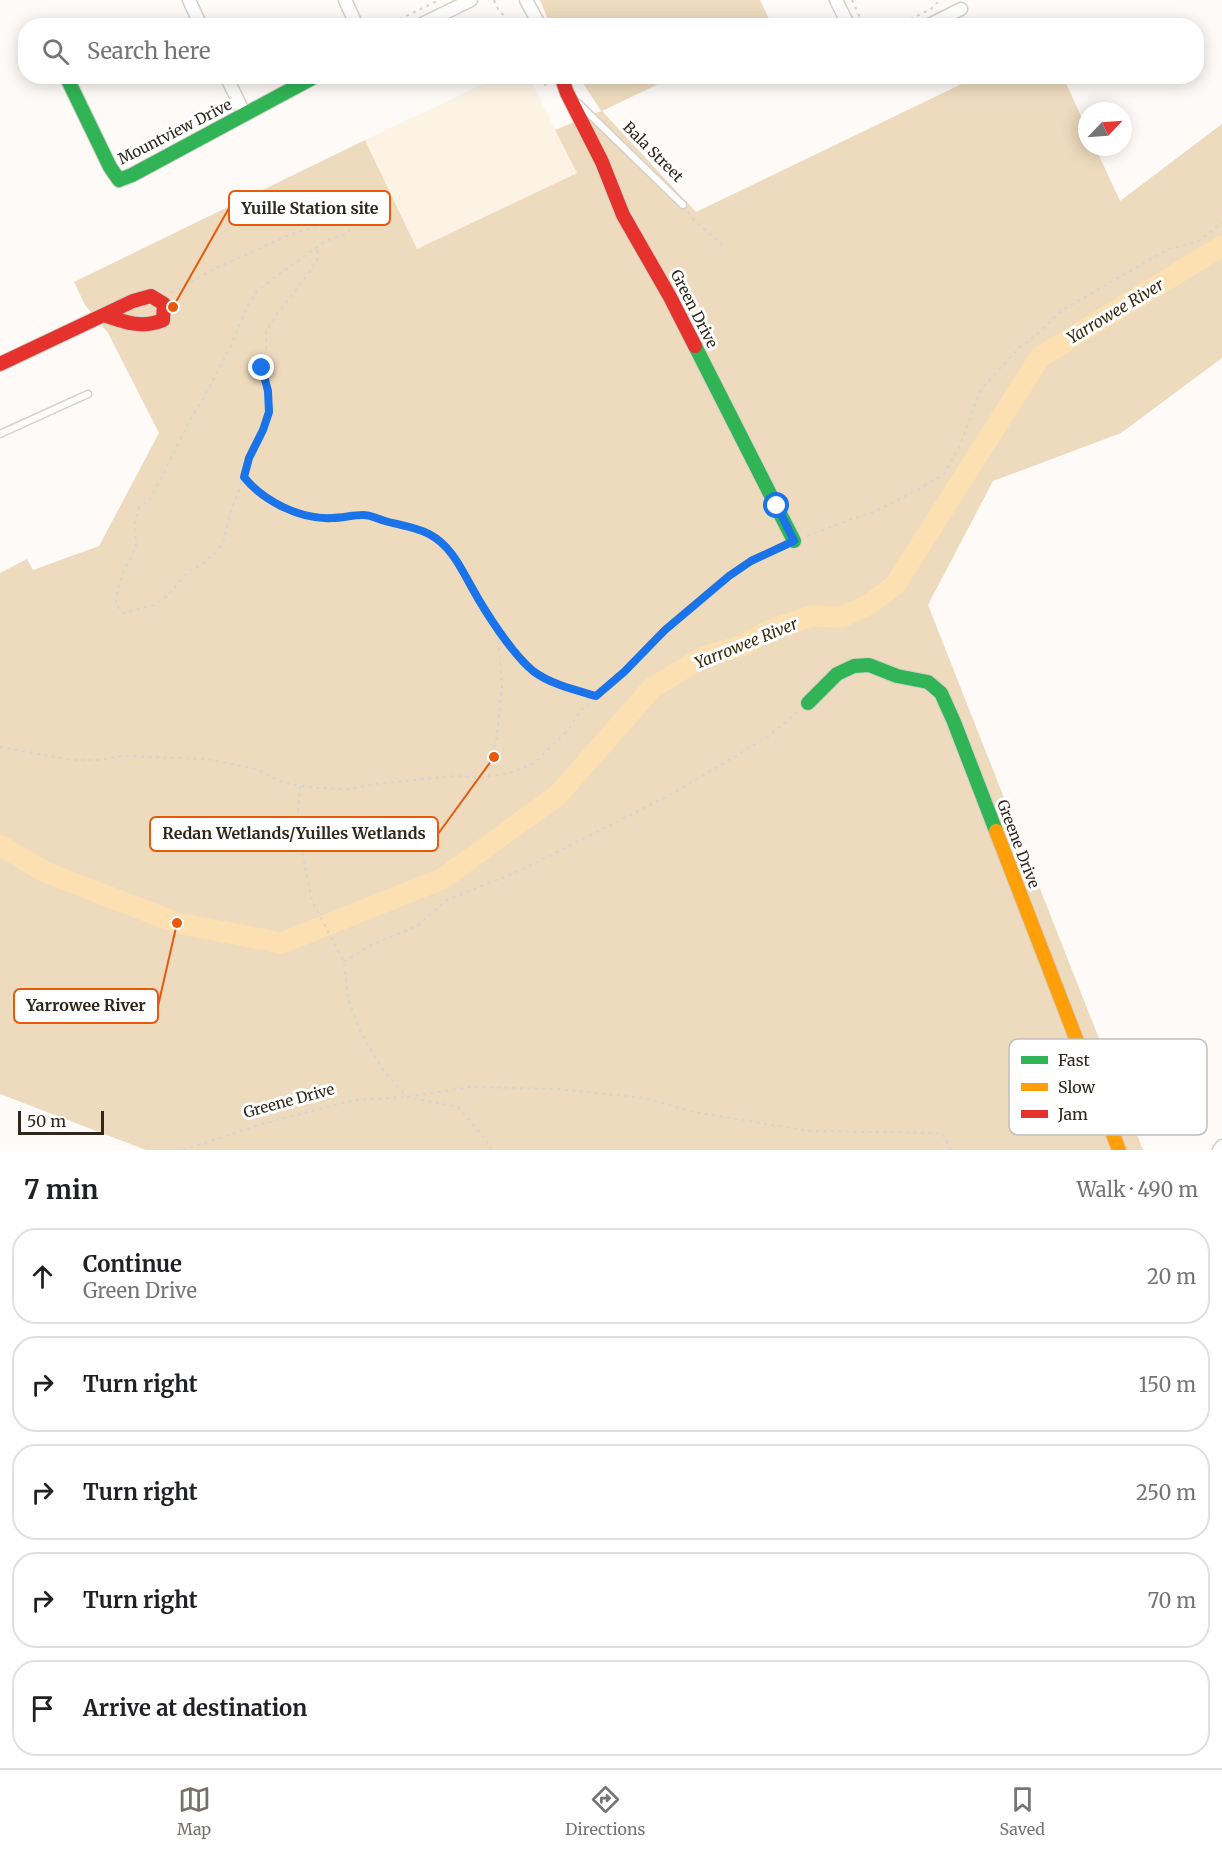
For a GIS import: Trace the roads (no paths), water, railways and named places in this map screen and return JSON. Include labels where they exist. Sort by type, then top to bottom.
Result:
[{"type":"street","points":[[189,0],[197,18]]},
{"type":"street","points":[[345,0],[353,18]]},
{"type":"street","points":[[434,18],[471,0]]},
{"type":"street","points":[[526,0],[536,18]]},
{"type":"street","points":[[836,0],[845,18]]},
{"type":"street","points":[[943,18],[961,9]]},
{"type":"street","name":"Mountview Drive","points":[[70,84],[110,168],[119,180],[301,84]]},
{"type":"street","points":[[230,84],[244,115]]},
{"type":"street","name":"Bala Street","points":[[564,84],[567,93]]},
{"type":"street","name":"Green Drive","points":[[567,93],[602,162],[623,214],[670,297],[794,541]]},
{"type":"street","points":[[0,364],[133,301],[151,296],[164,304],[163,320],[155,325],[142,326],[104,315]]},
{"type":"street","name":"Greene Drive","points":[[808,703],[837,675],[854,666],[863,665],[928,682],[940,693],[954,722],[1076,1039]]},
{"type":"street","name":"Greene Drive","points":[[1113,1135],[1119,1150]]},
{"type":"street","points":[[1219,1150],[1222,1146]]},
{"type":"lane","name":"Bala Street","points":[[567,93],[683,205]]},
{"type":"lane","points":[[0,434],[88,394]]},
{"type":"waterway","name":"Yarrowee River","points":[[0,845],[45,872],[177,923],[282,943],[442,879],[558,795],[652,688],[703,657],[744,645],[768,631],[811,616],[842,617],[870,604],[895,585],[1040,357],[1222,246]]},
{"type":"place","name":"Yuille Station site","points":[[173,307]]},
{"type":"place","name":"Redan Wetlands/Yuilles Wetlands","points":[[494,757]]},
{"type":"place","name":"Yarrowee River","points":[[177,923]]}]
